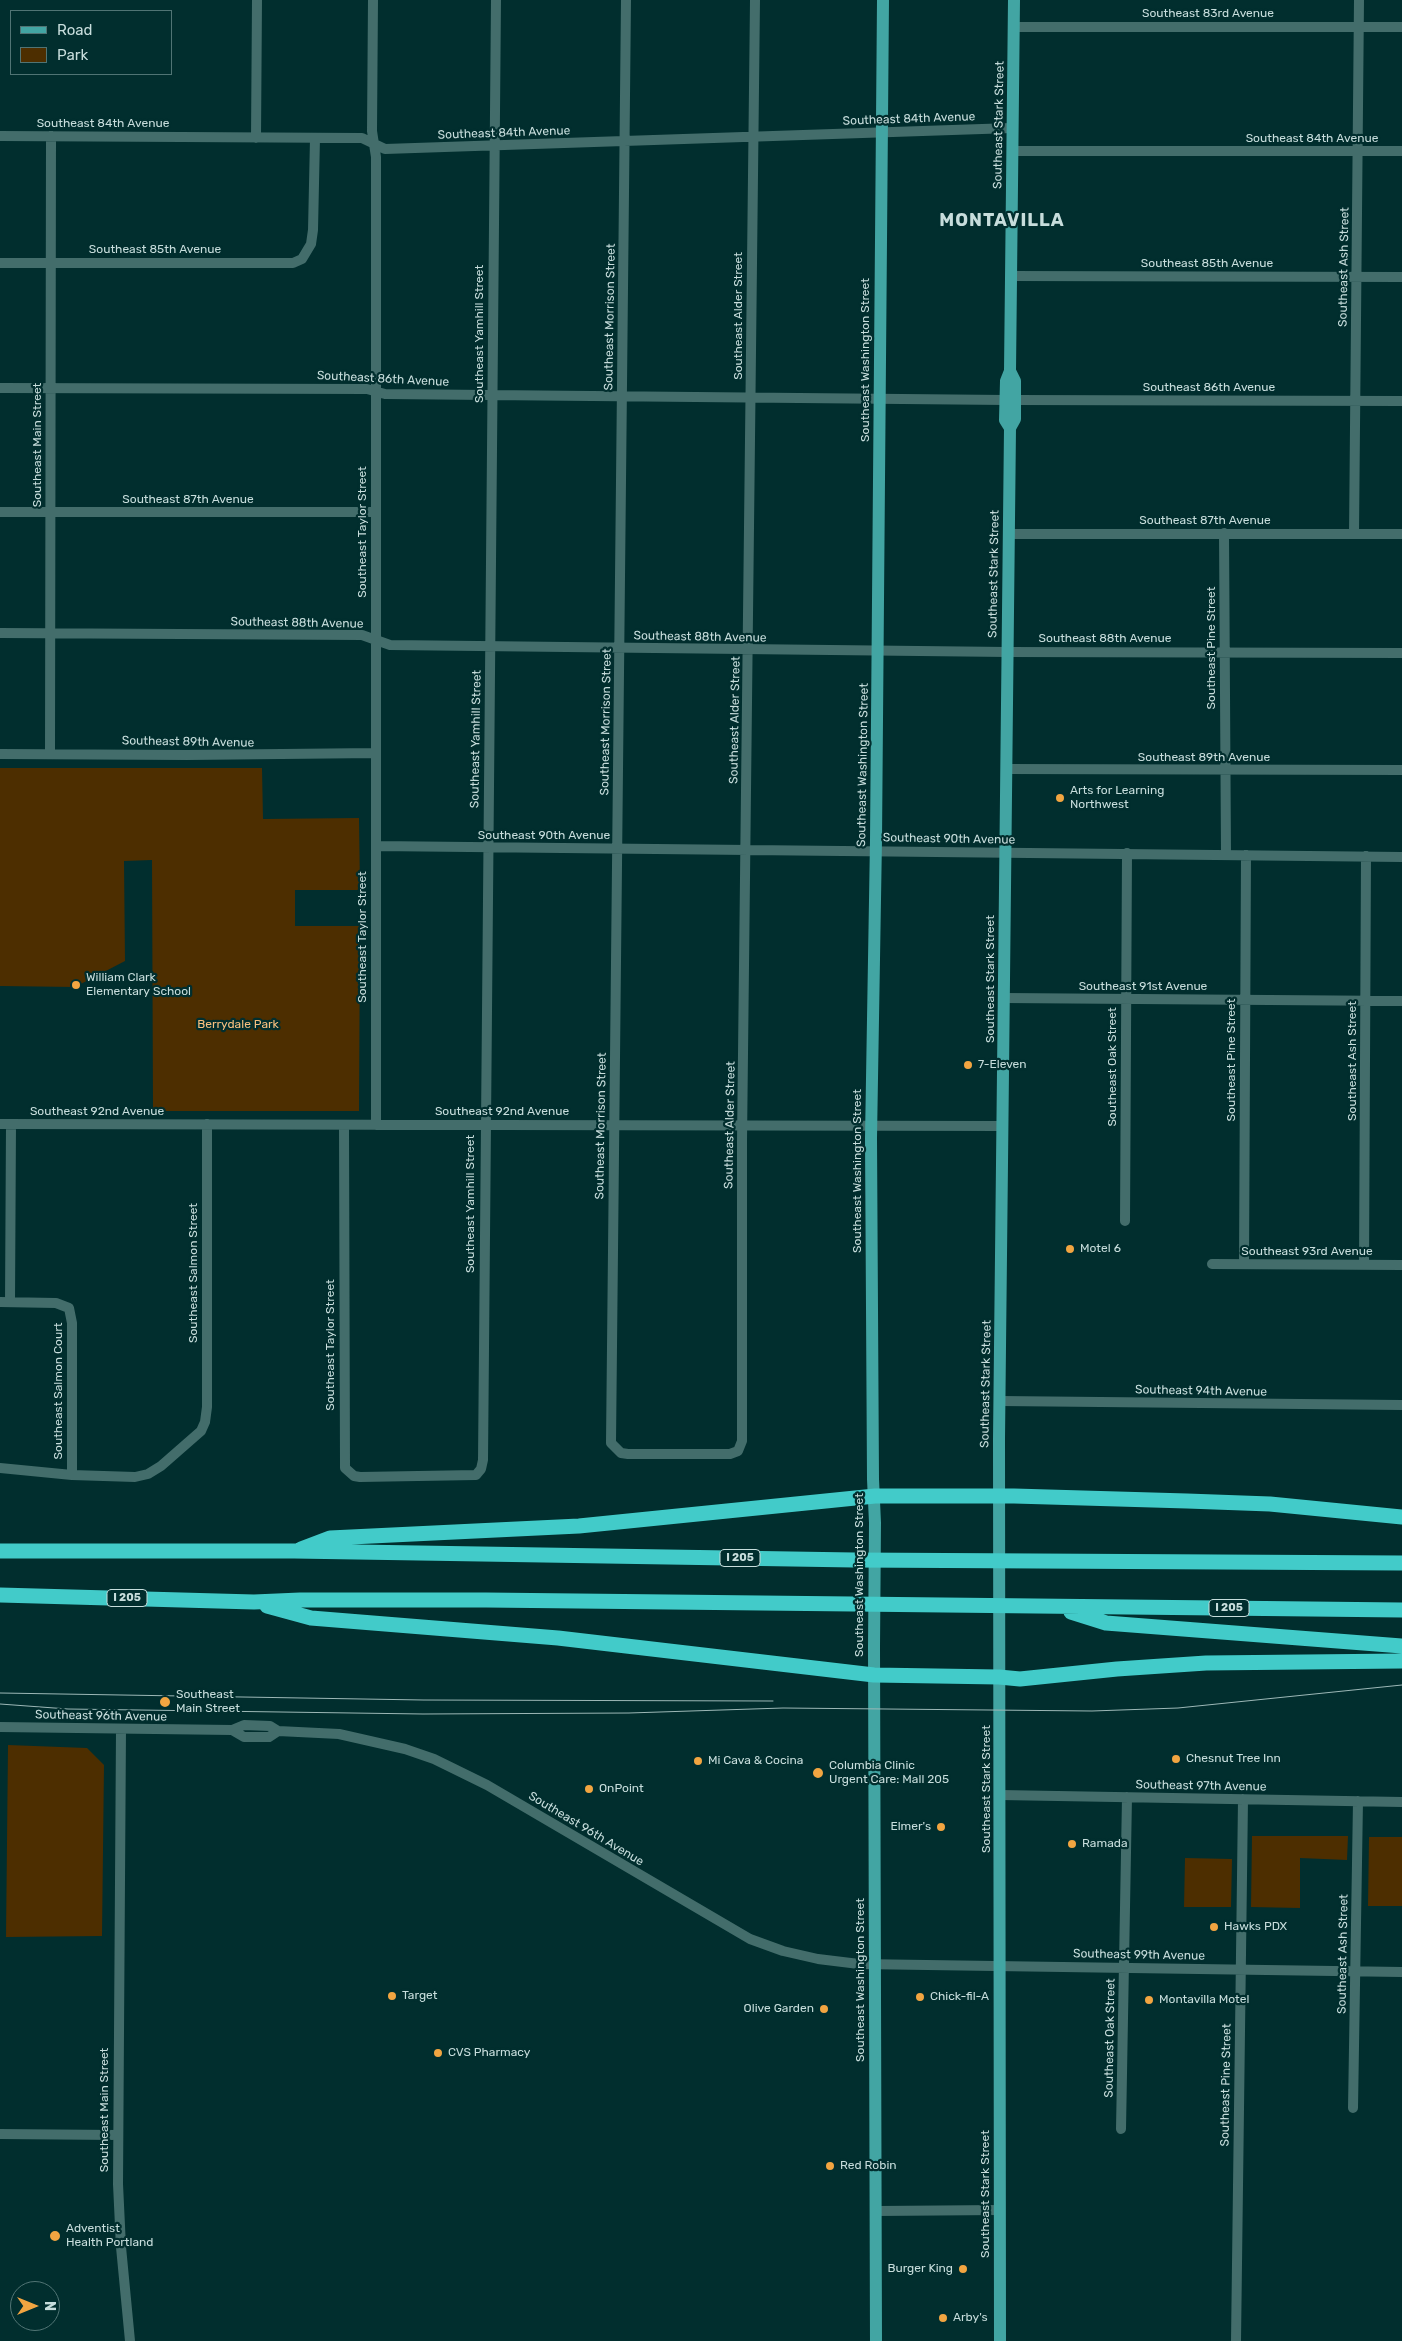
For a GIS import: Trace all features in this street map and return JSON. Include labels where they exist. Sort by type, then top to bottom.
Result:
[{"type":"highway","points":[[294,1551],[330,1538],[579,1526],[874,1496],[999,1496],[1270,1504],[1402,1517]]},
{"type":"highway","name":"I 205","points":[[0,1552],[294,1551],[854,1560],[1402,1563]]},
{"type":"highway","points":[[1370,1563],[1402,1555]]},
{"type":"highway","name":"I 205","points":[[0,1595],[254,1602],[300,1600],[486,1600],[1402,1610]]},
{"type":"highway","points":[[254,1602],[311,1618],[548,1637],[874,1674],[1020,1679],[1117,1669],[1206,1663],[1402,1661]]},
{"type":"highway","points":[[1056,1607],[1106,1623],[1402,1646]]},
{"type":"main road","name":"Southeast Washington Street","points":[[876,2341],[875,1523],[871,1125],[876,851],[883,0]]},
{"type":"main road","name":"Southeast Stark Street","points":[[1000,2341],[1000,1701],[998,1649],[1010,428],[1005,420],[1010,400],[1006,381],[1010,371],[1014,0]]},
{"type":"street","points":[[256,0],[256,138]]},
{"type":"street","name":"Southeast Taylor Street","points":[[373,0],[372,130],[376,157],[376,1124]]},
{"type":"street","name":"Southeast Yamhill Street","points":[[476,1475],[481,1469],[483,1460],[484,1125],[496,0]]},
{"type":"street","name":"Southeast Morrison Street","points":[[611,1443],[626,0]]},
{"type":"street","name":"Southeast Alder Street","points":[[611,1443],[615,1449],[625,1454],[730,1454],[738,1451],[742,1441],[743,1125],[754,0]]},
{"type":"street","name":"Southeast Ash Street","points":[[1354,534],[1359,0]]},
{"type":"street","name":"Southeast 83rd Avenue","points":[[1013,27],[1402,26]]},
{"type":"street","name":"Southeast 84th Avenue","points":[[0,136],[362,138],[385,149],[1012,128]]},
{"type":"street","name":"Southeast Main Street","points":[[50,754],[51,136]]},
{"type":"street","name":"Southeast 85th Avenue","points":[[0,263],[293,263],[302,259],[311,244],[316,138]]},
{"type":"street","name":"Southeast 84th Avenue","points":[[1012,151],[1402,151]]},
{"type":"street","name":"Southeast 85th Avenue","points":[[1011,276],[1402,277]]},
{"type":"street","name":"Southeast 86th Avenue","points":[[0,388],[367,389],[385,394],[622,397],[1402,401]]},
{"type":"street","name":"Southeast 87th Avenue","points":[[0,512],[376,512]]},
{"type":"street","name":"Southeast Pine Street","points":[[1224,533],[1226,854]]},
{"type":"street","name":"Southeast 87th Avenue","points":[[1008,534],[1402,534]]},
{"type":"street","name":"Southeast 88th Avenue","points":[[0,633],[362,635],[390,646],[1007,652],[1402,653]]},
{"type":"street","name":"Southeast 89th Avenue","points":[[0,754],[223,755],[376,753]]},
{"type":"street","name":"Southeast 89th Avenue","points":[[1006,769],[1402,770]]},
{"type":"street","name":"Southeast 90th Avenue","points":[[376,846],[1402,857]]},
{"type":"street","name":"Southeast Oak Street","points":[[1125,1221],[1127,853]]},
{"type":"street","name":"Southeast Pine Street","points":[[1244,1264],[1246,855]]},
{"type":"street","name":"Southeast Ash Street","points":[[1364,1265],[1366,856]]},
{"type":"street","name":"Southeast 91st Avenue","points":[[1004,998],[1402,1001]]},
{"type":"street","points":[[5,1124],[5,1302]]},
{"type":"street","name":"Southeast 92nd Avenue","points":[[5,1124],[1003,1126]]},
{"type":"street","name":"Southeast Salmon Street","points":[[72,1475],[135,1476],[148,1474],[161,1466],[201,1431],[206,1422],[207,1124]]},
{"type":"street","name":"Southeast Taylor Street","points":[[344,1124],[345,1468],[350,1473],[360,1477],[476,1475]]},
{"type":"street","name":"Southeast 93rd Avenue","points":[[1212,1264],[1402,1266]]},
{"type":"street","name":"Southeast Salmon Court","points":[[5,1302],[56,1303],[69,1308],[72,1323],[72,1475]]},
{"type":"street","name":"Southeast 94th Avenue","points":[[1000,1401],[1402,1405]]},
{"type":"street","points":[[0,1468],[72,1475]]},
{"type":"street","name":"Southeast 96th Avenue","points":[[0,1727],[232,1730],[244,1737],[269,1737],[278,1730],[339,1734],[405,1749],[434,1759],[488,1785],[750,1939],[783,1951],[812,1958],[875,1964]]},
{"type":"street","name":"Southeast Main Street","points":[[121,1730],[119,2228],[130,2341]]},
{"type":"street","name":"Southeast 97th Avenue","points":[[1000,1795],[1402,1802]]},
{"type":"street","name":"Southeast Oak Street","points":[[1121,2129],[1127,1797]]},
{"type":"street","name":"Southeast Pine Street","points":[[1236,2341],[1239,1969],[1243,1799]]},
{"type":"street","name":"Southeast Ash Street","points":[[1353,2108],[1358,1801]]},
{"type":"street","name":"Southeast 99th Avenue","points":[[875,1964],[1402,1972]]},
{"type":"street","points":[[0,2134],[118,2135]]},
{"type":"street","points":[[876,2211],[1000,2210]]},
{"type":"green space","name":"Berrydale Park","points":[[0,768],[262,768],[263,819],[359,818],[360,890],[295,890],[295,926],[360,926],[359,1111],[153,1111],[152,860],[124,861],[125,961],[75,987],[0,986]]},
{"type":"green space","points":[[8,1745],[87,1748],[104,1765],[102,1936],[6,1937]]},
{"type":"green space","points":[[1252,1836],[1348,1836],[1347,1860],[1300,1858],[1300,1908],[1251,1907]]},
{"type":"green space","points":[[1369,1837],[1402,1837],[1402,1906],[1368,1906]]},
{"type":"green space","points":[[1185,1858],[1232,1859],[1231,1907],[1184,1907]]},
{"type":"tram line","points":[[0,1704],[68,1709],[423,1714],[629,1713],[783,1708],[1092,1711],[1178,1708],[1402,1685]]},
{"type":"tram line","points":[[0,1693],[423,1700],[773,1701]]},
{"type":"place","name":"Arts for Learning Northwest","points":[[1060,798]]},
{"type":"place","name":"William Clark Elementary School","points":[[76,985]]},
{"type":"place","name":"7-Eleven","points":[[968,1065]]},
{"type":"place","name":"Motel 6","points":[[1070,1249]]},
{"type":"place","name":"Southeast Main Street","points":[[165,1702]]},
{"type":"place","name":"Chesnut Tree Inn","points":[[1176,1759]]},
{"type":"place","name":"Mi Cava & Cocina","points":[[698,1761]]},
{"type":"place","name":"Columbia Clinic Urgent Care: Mall 205","points":[[818,1773]]},
{"type":"place","name":"OnPoint","points":[[589,1789]]},
{"type":"place","name":"Elmer's","points":[[941,1827]]},
{"type":"place","name":"Ramada","points":[[1072,1844]]},
{"type":"place","name":"Hawks PDX","points":[[1214,1927]]},
{"type":"place","name":"Target","points":[[392,1996]]},
{"type":"place","name":"Chick-fil-A","points":[[920,1997]]},
{"type":"place","name":"Montavilla Motel","points":[[1149,2000]]},
{"type":"place","name":"Olive Garden","points":[[824,2009]]},
{"type":"place","name":"CVS Pharmacy","points":[[438,2053]]},
{"type":"place","name":"Red Robin","points":[[830,2166]]},
{"type":"place","name":"Adventist Health Portland","points":[[55,2236]]},
{"type":"place","name":"Burger King","points":[[963,2269]]},
{"type":"place","name":"Arby's","points":[[943,2318]]},
{"type":"district","name":"MONTAVILLA","points":[[1002,221]]}]
